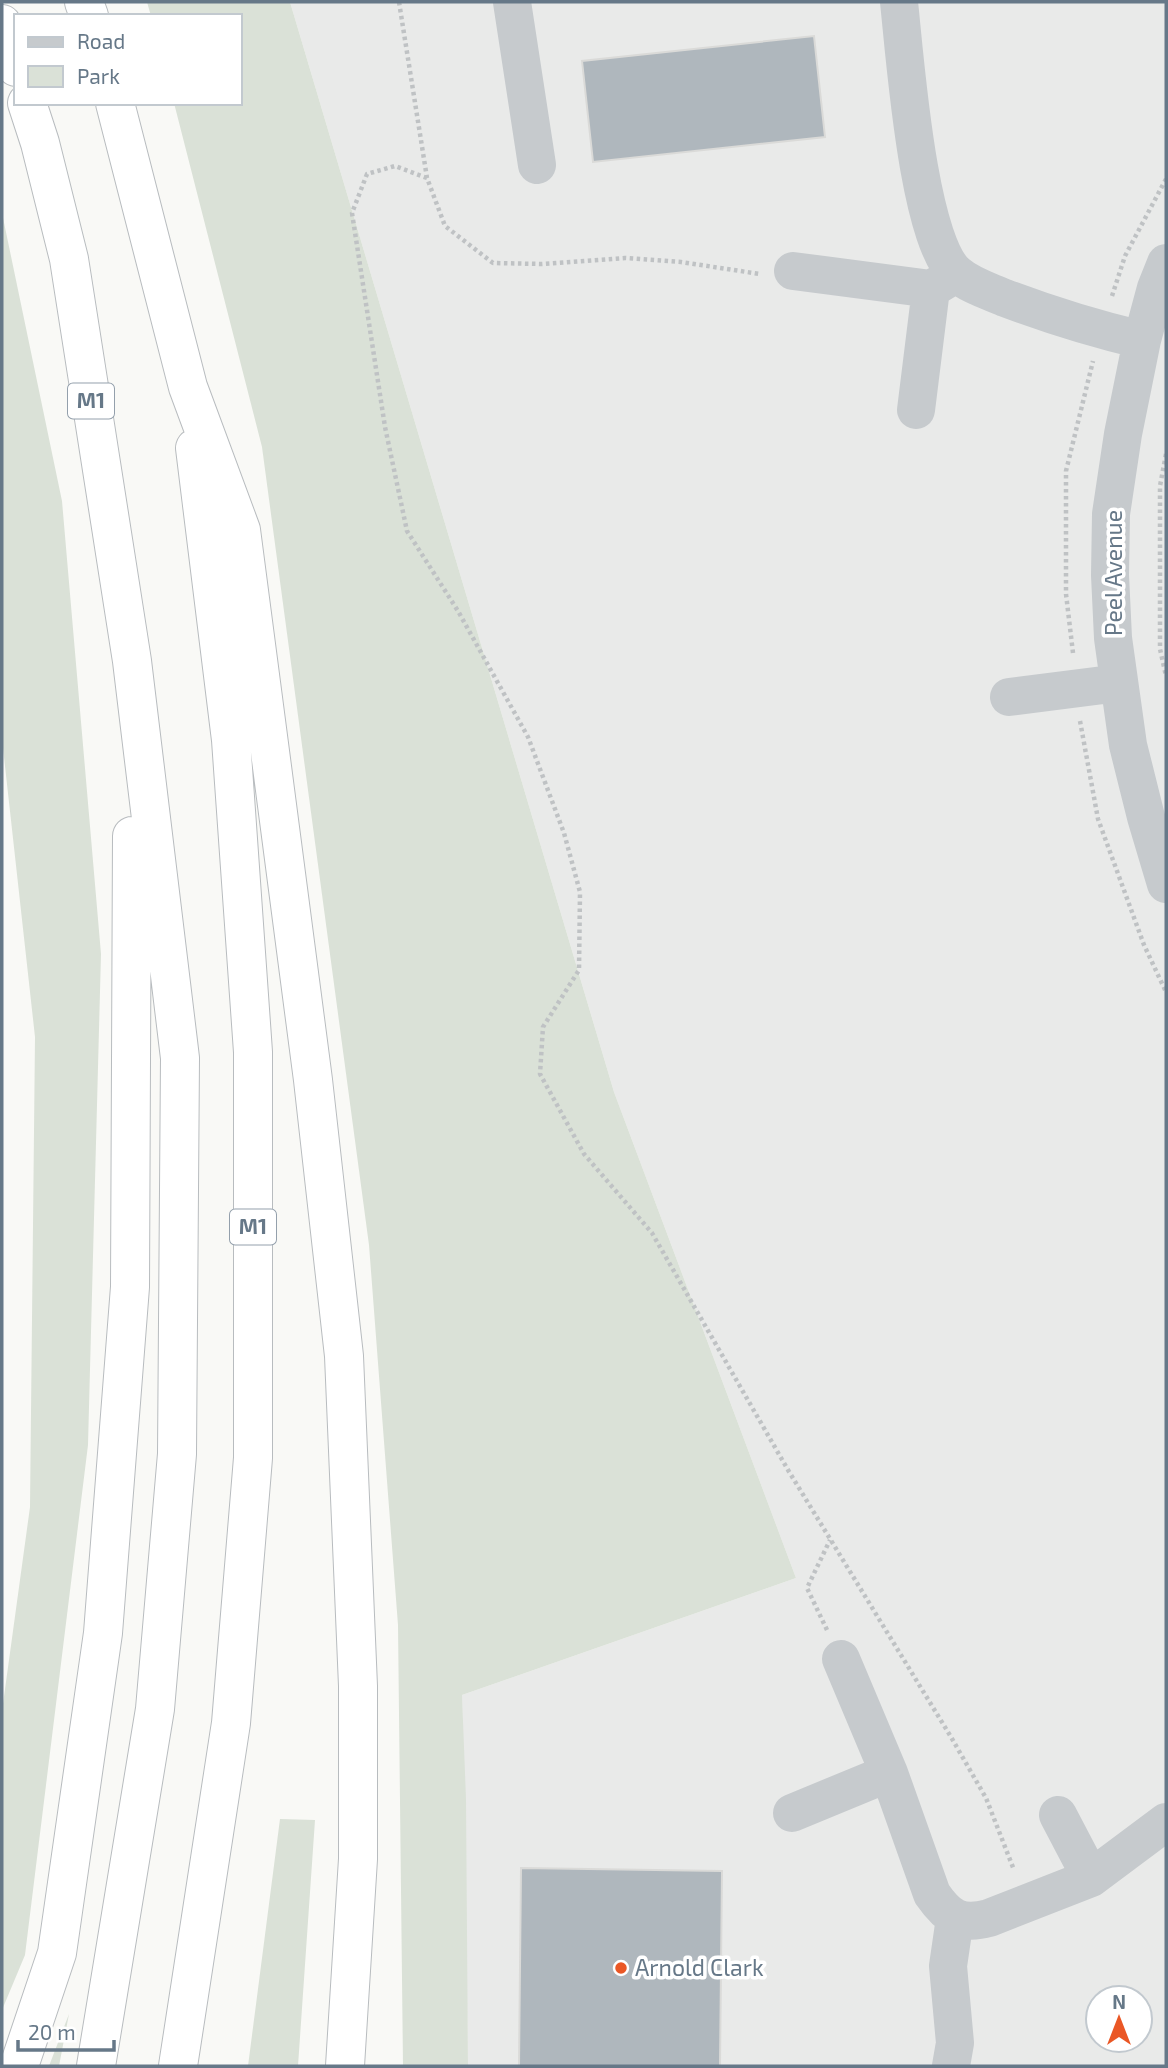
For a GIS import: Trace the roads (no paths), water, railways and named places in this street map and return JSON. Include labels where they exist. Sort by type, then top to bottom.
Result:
[{"type":"highway","points":[[2,24],[14,61]]},
{"type":"highway","name":"M1","points":[[28,105],[69,259],[132,660],[180,1058],[177,1454],[155,1709],[96,2066]]},
{"type":"highway","name":"M1","points":[[116,105],[188,387],[231,740],[253,1052],[253,1458],[231,1723],[178,2066]]},
{"type":"highway","points":[[188,387],[242,530],[312,1066],[344,1356],[358,1686],[358,1859],[345,2066]]},
{"type":"highway","points":[[19,2066],[57,1953],[103,1633],[130,1287],[132,660]]},
{"type":"street","points":[[512,2],[537,165]]},
{"type":"street","points":[[899,2],[919,164],[929,217],[940,247],[944,282],[916,410]]},
{"type":"street","name":"Peel Avenue","points":[[1166,263],[1156,288],[1142,340],[1123,435],[1111,514],[1110,575],[1113,638],[1128,745],[1166,884]]},
{"type":"street","points":[[793,271],[974,286],[1037,310],[1142,340]]},
{"type":"street","points":[[1009,697],[1119,683]]},
{"type":"street","points":[[841,1659],[888,1773],[932,1894],[942,1908],[955,1918],[973,1922],[1091,1878],[1166,1822]]},
{"type":"street","points":[[792,1813],[888,1773]]},
{"type":"street","points":[[1058,1815],[1091,1878]]},
{"type":"street","points":[[951,2066],[955,2043],[948,1965],[955,1918]]},
{"type":"place","name":"Arnold Clark","points":[[621,1968]]}]
